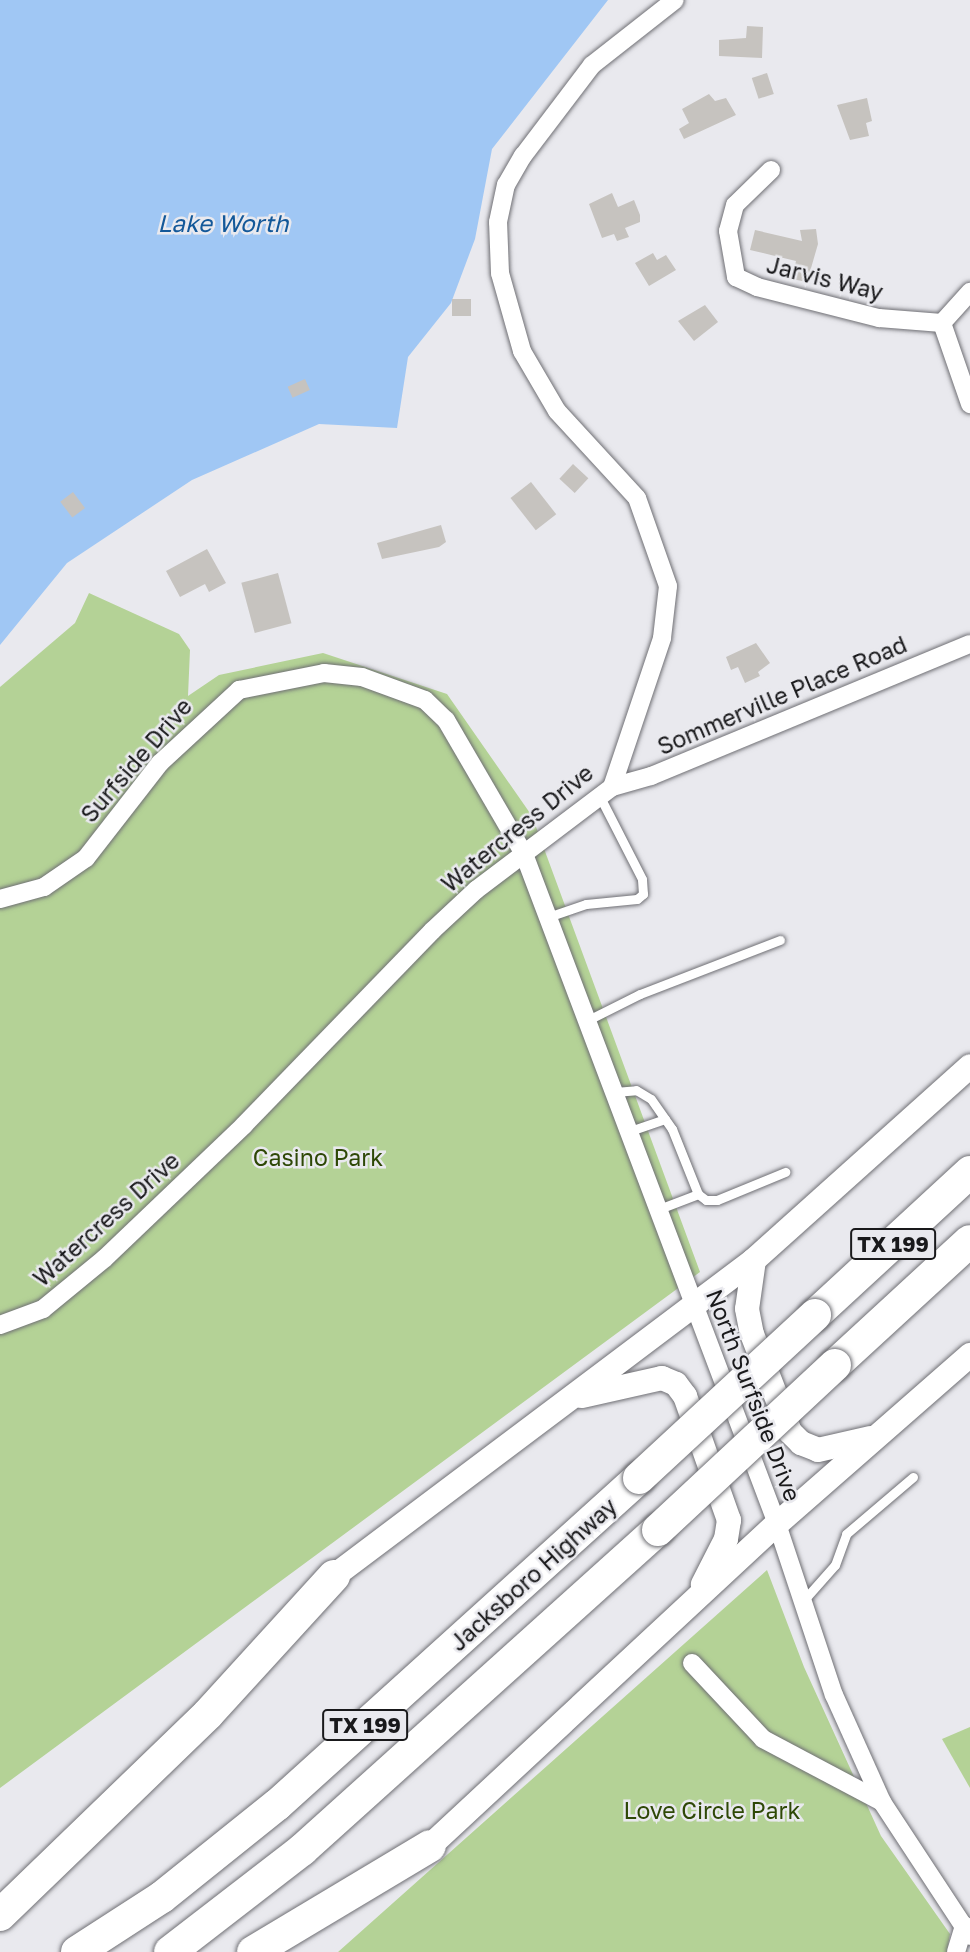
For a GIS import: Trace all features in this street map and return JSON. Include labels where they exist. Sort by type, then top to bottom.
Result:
[{"type":"highway","name":"Jacksboro Highway","points":[[76,1952],[162,1897],[277,1805],[639,1478],[970,1172]]},
{"type":"highway","name":"TX 199","points":[[170,1952],[302,1850],[658,1530],[970,1241]]},
{"type":"highway","points":[[0,1915],[208,1714],[334,1576]]},
{"type":"highway","points":[[253,1952],[430,1846]]},
{"type":"main road","points":[[334,1576],[754,1260],[970,1066]]},
{"type":"main road","points":[[754,1260],[747,1308],[751,1334],[790,1432],[801,1443],[818,1450],[879,1436]]},
{"type":"main road","points":[[430,1846],[777,1524],[970,1355]]},
{"type":"main road","points":[[571,1398],[662,1378],[676,1384],[685,1396],[729,1520],[726,1539],[697,1597]]},
{"type":"street","name":"Watercress Drive","points":[[0,1325],[43,1309],[105,1258],[244,1125],[432,931],[524,854],[606,792],[662,638],[668,586],[637,498],[557,411],[522,351],[500,273],[498,222],[506,185],[523,156],[592,65],[675,0]]},
{"type":"street","name":"Jarvis Way","points":[[771,170],[735,205],[728,231],[736,277],[757,287],[879,318],[942,323]]},
{"type":"street","points":[[970,292],[942,323],[970,404]]},
{"type":"street","name":"Sommerville Place Road","points":[[606,792],[652,776],[970,644]]},
{"type":"street","name":"Surfside Drive","points":[[0,900],[44,887],[86,858],[160,763],[239,690],[324,673],[362,677],[425,700],[459,736],[524,854]]},
{"type":"street","name":"North Surfside Drive","points":[[524,854],[777,1524],[834,1695],[882,1802],[967,1931]]},
{"type":"street","points":[[691,1663],[763,1739],[882,1802]]},
{"type":"street","points":[[956,1952],[967,1931]]},
{"type":"lane","points":[[548,917],[586,904],[637,899],[643,894],[642,879],[606,792]]},
{"type":"lane","points":[[588,1020],[640,994],[780,940]]},
{"type":"lane","points":[[615,1092],[636,1090],[651,1100],[665,1119],[698,1194]]},
{"type":"lane","points":[[630,1131],[665,1119]]},
{"type":"lane","points":[[659,1209],[698,1194],[717,1200],[785,1172]]},
{"type":"lane","points":[[803,1601],[835,1565],[846,1534],[913,1477]]},
{"type":"green space","name":"Casino Park","points":[[89,593],[179,634],[190,650],[188,696],[219,675],[323,653],[447,694],[532,816],[700,1272],[0,1788],[0,687],[75,623]]},
{"type":"green space","name":"Love Circle Park","points":[[767,1570],[804,1667],[881,1836],[950,1934],[947,1952],[338,1952]]},
{"type":"green space","points":[[970,1727],[970,1788],[942,1739]]},
{"type":"water","name":"Lake Worth","points":[[0,0],[608,0],[492,149],[475,239],[451,303],[408,357],[397,428],[319,424],[192,480],[67,563],[0,645]]},
{"type":"building","points":[[747,26],[763,27],[762,58],[719,56],[719,40],[746,38]]},
{"type":"building","points":[[767,73],[774,94],[759,99],[752,78]]},
{"type":"building","points":[[709,94],[715,101],[726,98],[736,115],[684,139],[679,129],[689,123],[682,109]]},
{"type":"building","points":[[867,98],[872,121],[866,123],[869,136],[850,140],[837,105]]},
{"type":"building","points":[[612,193],[618,207],[634,200],[640,215],[640,222],[625,228],[629,237],[617,241],[614,234],[602,238],[589,204]]},
{"type":"building","points":[[816,229],[818,244],[807,282],[792,279],[796,261],[750,250],[755,230],[802,241],[800,230]]},
{"type":"building","points":[[653,253],[657,260],[666,255],[676,270],[649,286],[635,263]]},
{"type":"building","points":[[452,299],[471,299],[471,316],[452,316]]},
{"type":"building","points":[[705,305],[718,322],[694,341],[678,321]]},
{"type":"building","points":[[305,379],[310,390],[293,398],[288,387]]},
{"type":"building","points":[[573,464],[588,478],[575,493],[559,479]]},
{"type":"building","points":[[531,482],[556,514],[536,530],[511,498]]},
{"type":"building","points":[[73,492],[85,508],[72,518],[60,502]]},
{"type":"building","points":[[441,525],[446,542],[439,547],[382,559],[377,543]]},
{"type":"building","points":[[207,549],[226,583],[209,592],[205,584],[180,597],[166,571]]},
{"type":"building","points":[[278,573],[291,623],[255,633],[241,583]]},
{"type":"building","points":[[756,643],[770,663],[758,672],[760,676],[745,683],[738,667],[731,670],[726,657]]}]
